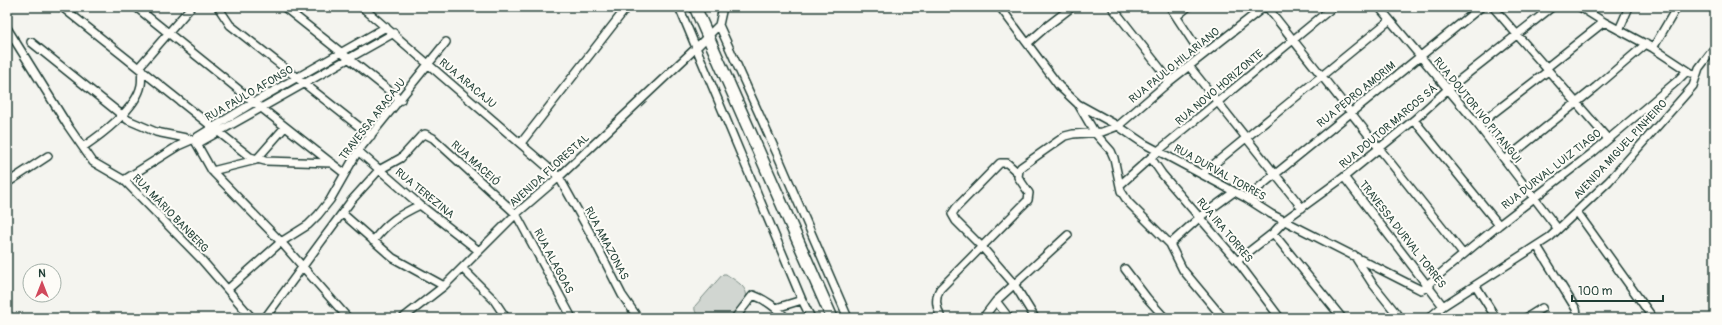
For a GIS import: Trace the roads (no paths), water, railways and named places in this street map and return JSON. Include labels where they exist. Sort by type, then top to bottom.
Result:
[{"type":"highway","points":[[695,7],[832,318]]},
{"type":"street","points":[[62,7],[250,157],[256,160],[272,162],[332,163]]},
{"type":"street","points":[[136,7],[260,108],[344,173]]},
{"type":"street","points":[[83,147],[99,137],[123,116],[142,84],[140,69],[191,7]]},
{"type":"street","points":[[218,7],[230,25],[371,136]]},
{"type":"street","points":[[284,7],[401,100]]},
{"type":"street","name":"RUA ARACAJU","points":[[362,7],[394,33],[559,177]]},
{"type":"street","points":[[521,143],[627,7]]},
{"type":"street","points":[[679,7],[802,300],[811,318]]},
{"type":"street","points":[[723,7],[719,25],[778,156],[848,318]]},
{"type":"street","points":[[1000,7],[1059,86],[1078,104],[1095,133],[1106,145],[1114,158],[1121,191],[1128,202],[1170,244],[1183,270],[1224,318]]},
{"type":"street","points":[[1028,43],[1072,7]]},
{"type":"street","points":[[1112,7],[1170,81]]},
{"type":"street","points":[[1170,7],[1186,32],[1204,53]]},
{"type":"street","points":[[1177,16],[1188,7]]},
{"type":"street","points":[[1265,7],[1293,39],[1463,254]]},
{"type":"street","name":"RUA PAULO HILARIANO","points":[[1118,126],[1204,53],[1265,7]]},
{"type":"street","name":"RUA NOVO HORIZONTE","points":[[1120,184],[1333,7]]},
{"type":"street","name":"RUA DOUTOR IVO PITANGUI","points":[[1380,7],[1478,125],[1535,197],[1558,229]]},
{"type":"street","name":"RUA PEDRO AMORIM","points":[[1246,198],[1481,7]]},
{"type":"street","points":[[1493,7],[1608,139]]},
{"type":"street","name":"RUA DOUTOR MARCOS SÁ","points":[[1237,261],[1272,233],[1284,220],[1344,177],[1414,120],[1448,89],[1552,7]]},
{"type":"street","points":[[1580,7],[1618,30],[1649,46],[1696,77]]},
{"type":"street","points":[[1618,30],[1629,7]]},
{"type":"street","points":[[1505,160],[1649,46],[1677,7]]},
{"type":"street","points":[[1202,174],[1390,20]]},
{"type":"street","points":[[1478,125],[1604,22]]},
{"type":"street","name":"AVENIDA FLORESTAL","points":[[403,318],[444,286],[516,214],[559,177],[719,25]]},
{"type":"street","name":"RUA PAULO AFONSO","points":[[215,129],[254,102],[386,27]]},
{"type":"street","name":"RUA MÁRIO BANBERG","points":[[7,28],[93,162],[124,180],[228,289],[252,318]]},
{"type":"street","name":"RUA PAULO AFONSO","points":[[124,180],[178,146],[194,141],[306,84],[394,33]]},
{"type":"street","points":[[31,42],[123,116],[143,127],[194,141],[212,171],[281,242],[348,318]]},
{"type":"street","name":"TRAVESSA ARACAJU","points":[[228,289],[281,242],[308,225],[318,216],[330,200],[344,173],[358,151],[401,100],[446,42]]},
{"type":"street","name":"AVENIDA MIGUEL PINHEIRO","points":[[1429,318],[1443,306],[1537,246],[1597,194],[1624,166],[1692,86],[1698,68],[1715,47]]},
{"type":"street","points":[[1189,66],[1302,208]]},
{"type":"street","name":"RUA DURVAL LUIZ TIAGO","points":[[1429,285],[1463,254],[1608,139],[1687,71]]},
{"type":"street","name":"RUA DURVAL TORRES","points":[[1078,104],[1118,126],[1158,151],[1284,220],[1416,288],[1423,290],[1429,285]]},
{"type":"street","points":[[1414,120],[1499,225]]},
{"type":"street","points":[[1018,173],[1026,163],[1064,136],[1095,133],[1118,126]]},
{"type":"street","points":[[212,171],[256,160],[285,127]]},
{"type":"street","name":"RUA MACEIÓ","points":[[379,170],[401,158],[420,138],[426,134],[433,138],[516,214]]},
{"type":"street","name":"RUA TEREZINA","points":[[358,151],[420,205],[478,251]]},
{"type":"street","points":[[7,183],[48,156]]},
{"type":"street","name":"RUA IRA TORRES","points":[[1151,158],[1162,174],[1237,261],[1280,318]]},
{"type":"street","points":[[941,318],[936,302],[938,293],[982,247],[1023,205],[1029,197],[1026,187],[1018,177],[1018,173],[1007,163],[1000,163],[953,211],[953,218],[982,247],[1014,284],[1035,318]]},
{"type":"street","points":[[265,318],[342,213],[379,170]]},
{"type":"street","name":"RUA AMAZONAS","points":[[559,177],[594,240],[622,295],[638,318]]},
{"type":"street","name":"TRAVESSA DURVAL TORRES","points":[[1344,177],[1429,285],[1443,306]]},
{"type":"street","points":[[1170,244],[1200,217],[1234,192]]},
{"type":"street","points":[[373,241],[383,228],[397,217],[420,205]]},
{"type":"street","points":[[1577,212],[1652,318]]},
{"type":"street","points":[[342,213],[382,250],[406,266],[444,286]]},
{"type":"street","name":"RUA ALAGOAS","points":[[516,214],[572,318]]},
{"type":"street","points":[[1272,233],[1342,318]]},
{"type":"street","points":[[983,318],[1014,284],[1068,235]]},
{"type":"street","points":[[1537,246],[1576,309],[1577,314],[1572,318]]},
{"type":"street","points":[[1354,255],[1372,283],[1400,318]]},
{"type":"street","points":[[462,268],[494,300],[506,318]]},
{"type":"street","points":[[1125,269],[1147,298],[1165,318]]},
{"type":"street","points":[[1476,286],[1496,318]]},
{"type":"street","points":[[735,318],[753,295],[764,299],[786,318]]},
{"type":"street","points":[[776,308],[802,300]]},
{"type":"street","points":[[996,302],[1009,318]]},
{"type":"street","points":[[1526,318],[1542,308]]}]
